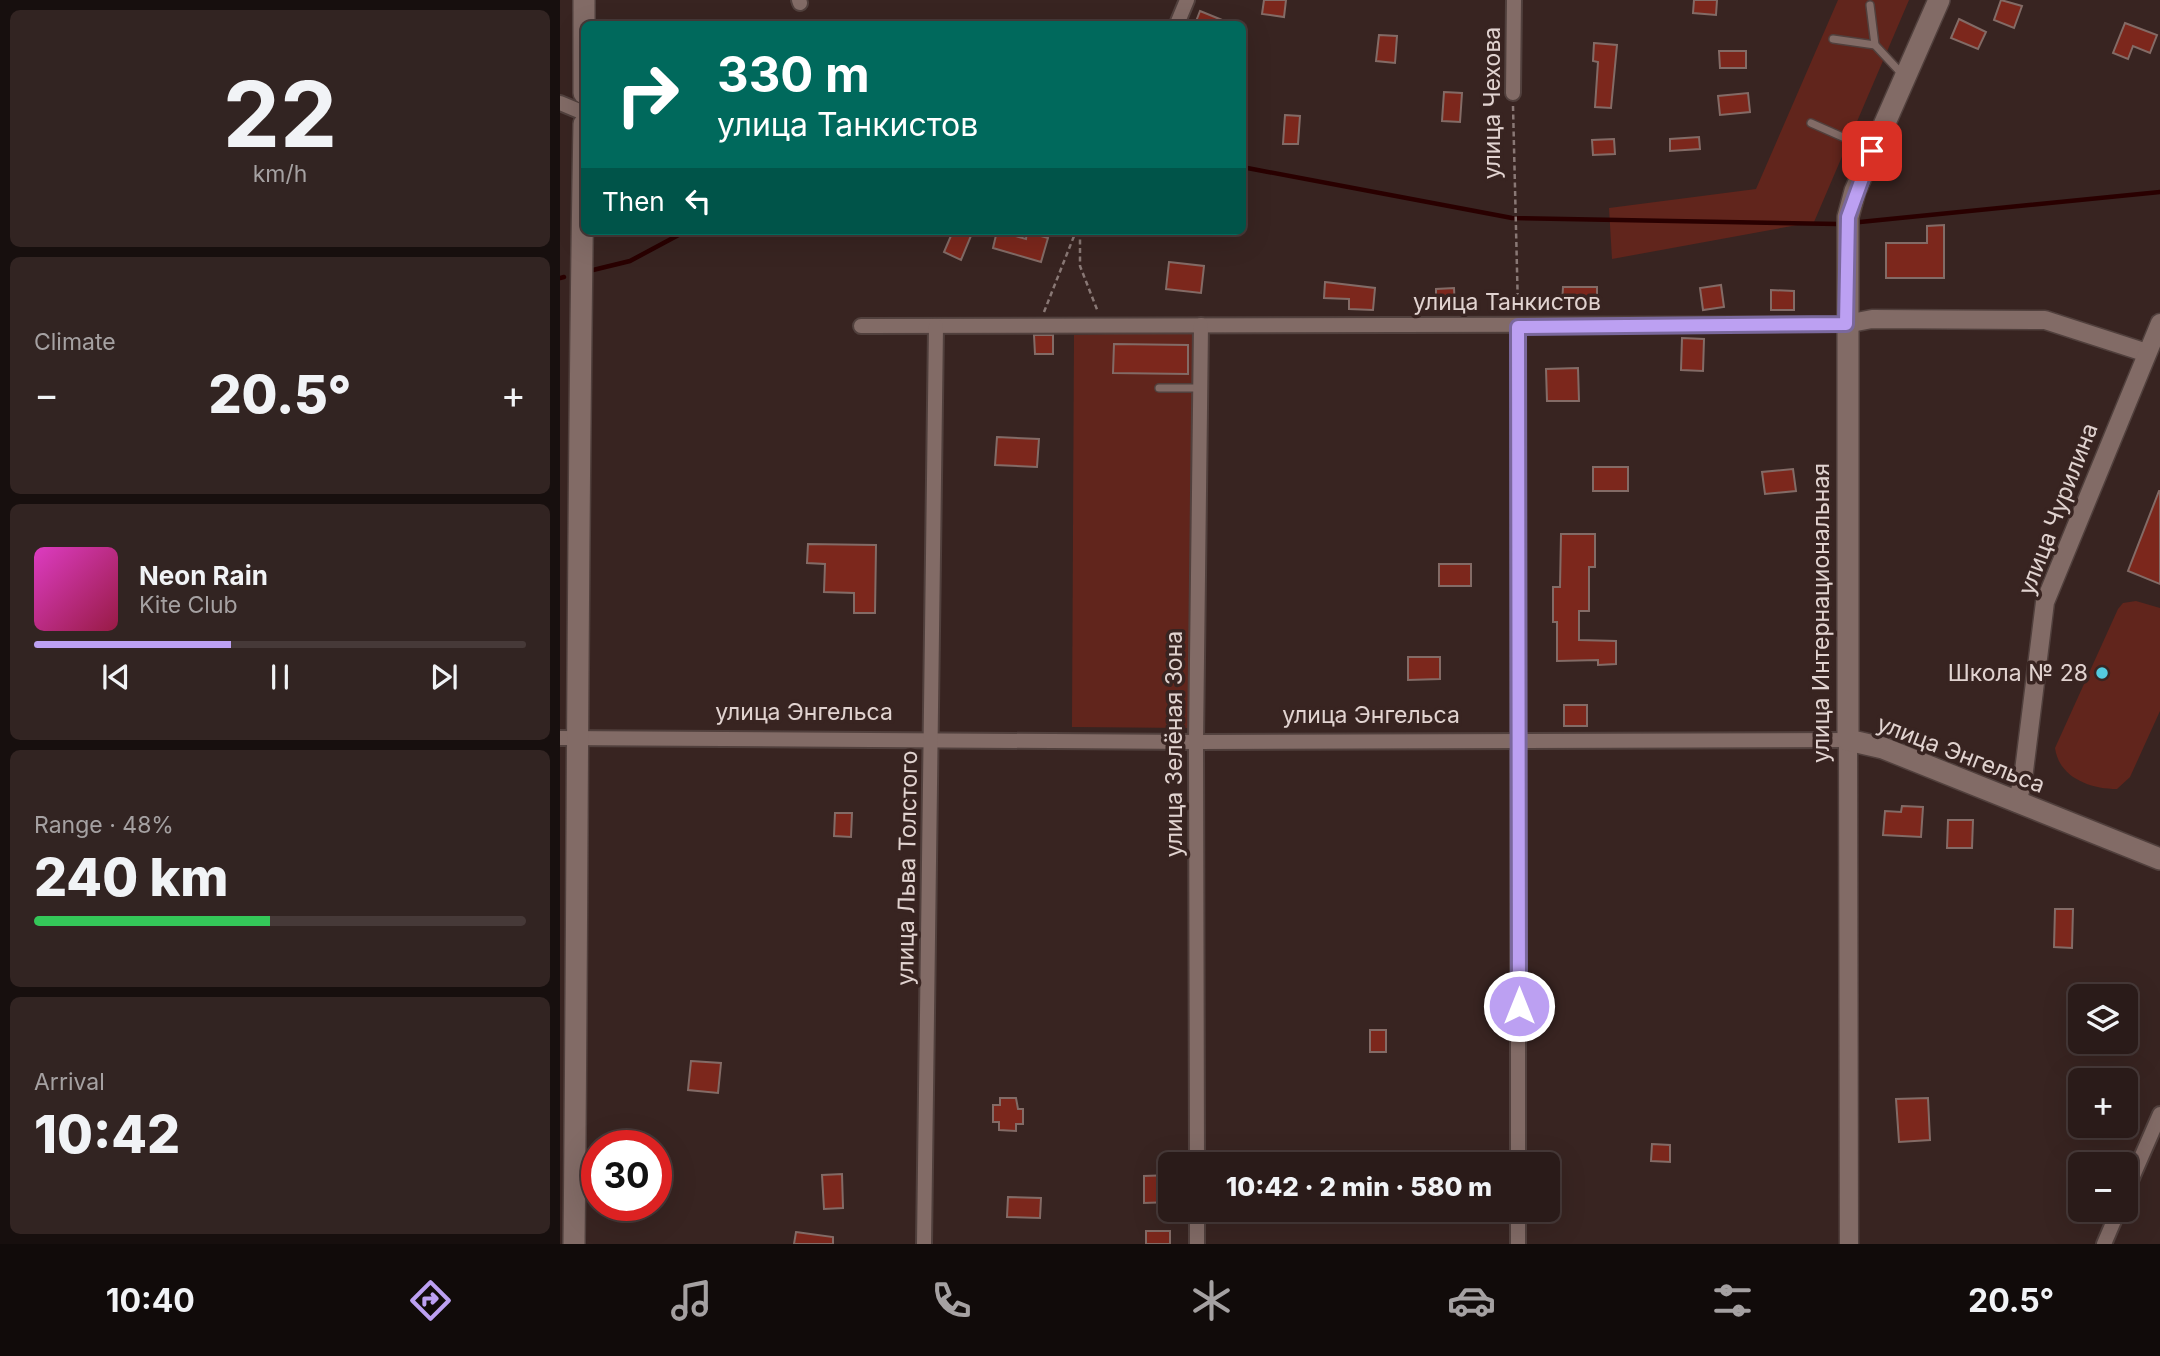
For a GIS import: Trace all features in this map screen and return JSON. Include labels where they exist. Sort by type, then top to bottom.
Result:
[{"type":"main road","points":[[584,0],[584,21]]},
{"type":"main road","name":"улица Интернациональная","points":[[1848,740],[1848,217],[1872,151],[1938,0]]},
{"type":"main road","points":[[574,1244],[569,737],[578,493],[582,235]]},
{"type":"main road","name":"улица Энгельса","points":[[1848,740],[1878,746],[2160,859]]},
{"type":"street","points":[[1178,21],[1187,0]]},
{"type":"street","name":"улица Чехова","points":[[1513,93],[1514,0]]},
{"type":"street","points":[[560,103],[581,112]]},
{"type":"street","name":"улица Танкистов","points":[[861,326],[1518,327],[1846,324],[1872,319],[2045,320],[2147,353]]},
{"type":"street","name":"улица Чурилина","points":[[2017,803],[2023,779],[2045,603],[2160,323]]},
{"type":"street","name":"улица Зелёная Зона","points":[[1197,1152],[1196,741],[1201,325]]},
{"type":"street","name":"улица Льва Толстого","points":[[924,1244],[936,326]]},
{"type":"street","points":[[1518,327],[1518,1152]]},
{"type":"street","name":"улица Энгельса","points":[[569,737],[1520,742],[1848,740]]},
{"type":"street","name":"улица Интернациональная","points":[[1848,740],[1849,1244]]},
{"type":"street","points":[[2138,1164],[2160,1114]]},
{"type":"street","points":[[1197,1222],[1197,1244]]},
{"type":"street","points":[[1518,1222],[1518,1244]]},
{"type":"street","points":[[2104,1244],[2113,1222]]},
{"type":"lane","points":[[1870,5],[1875,45],[1905,77]]},
{"type":"lane","points":[[1833,39],[1875,45]]},
{"type":"lane","points":[[1811,123],[1872,151]]},
{"type":"lane","points":[[1159,388],[1200,388]]},
{"type":"path","name":"улица Чехова","points":[[1513,93],[1518,327]]},
{"type":"path","points":[[1038,325],[1076,235]]},
{"type":"path","points":[[1078,235],[1080,266],[1103,325]]},
{"type":"shaded area","points":[[1838,0],[1909,0],[1814,222],[1612,259],[1609,208],[1756,189]]},
{"type":"shaded area","points":[[1194,332],[1189,728],[1072,727],[1074,335]]},
{"type":"shaded area","points":[[2136,601],[2160,608],[2160,711],[2130,777],[2117,789],[2096,787],[2069,774],[2062,767],[2055,748],[2118,609],[2123,603]]},
{"type":"building","points":[[1264,0],[1286,0],[1284,17],[1262,14]]},
{"type":"building","points":[[1694,0],[1717,0],[1716,15],[1693,13]]},
{"type":"building","points":[[2001,0],[2022,6],[2014,28],[1994,20]]},
{"type":"building","points":[[1200,11],[1225,21],[1196,21]]},
{"type":"building","points":[[1959,19],[1986,32],[1978,49],[1951,38]]},
{"type":"building","points":[[2125,23],[2157,35],[2150,53],[2133,46],[2128,59],[2113,53]]},
{"type":"building","points":[[1379,35],[1397,36],[1395,63],[1376,61]]},
{"type":"building","points":[[1594,43],[1617,45],[1611,108],[1595,107],[1598,62],[1593,61]]},
{"type":"building","points":[[1719,51],[1746,51],[1746,68],[1720,68]]},
{"type":"building","points":[[1444,92],[1462,93],[1460,122],[1442,121]]},
{"type":"building","points":[[1748,93],[1750,112],[1720,115],[1718,96]]},
{"type":"building","points":[[1285,115],[1300,116],[1298,144],[1283,144]]},
{"type":"building","points":[[1699,137],[1700,149],[1670,151],[1670,139]]},
{"type":"building","points":[[1614,139],[1615,154],[1593,155],[1592,140]]},
{"type":"building","points":[[1944,225],[1944,278],[1886,278],[1886,243],[1927,243],[1927,226]]},
{"type":"building","points":[[951,235],[971,235],[961,260],[944,252]]},
{"type":"building","points":[[996,235],[1026,239],[1027,235],[1038,235],[1048,238],[1041,262],[993,248]]},
{"type":"building","points":[[1169,262],[1204,266],[1201,293],[1166,289]]},
{"type":"building","points":[[1325,282],[1375,288],[1373,310],[1349,309],[1349,299],[1324,298]]},
{"type":"building","points":[[1721,285],[1724,307],[1703,310],[1700,288]]},
{"type":"building","points":[[1563,287],[1597,287],[1597,306],[1562,305]]},
{"type":"building","points":[[1454,288],[1455,308],[1436,308],[1436,289]]},
{"type":"building","points":[[1771,290],[1794,291],[1794,310],[1771,310]]},
{"type":"building","points":[[1034,335],[1053,335],[1053,354],[1035,354]]},
{"type":"building","points":[[1682,338],[1704,339],[1703,371],[1681,370]]},
{"type":"building","points":[[1114,344],[1188,345],[1188,374],[1113,373]]},
{"type":"building","points":[[1578,368],[1579,401],[1547,401],[1546,369]]},
{"type":"building","points":[[997,437],[1039,439],[1037,467],[995,465]]},
{"type":"building","points":[[1593,467],[1628,467],[1628,491],[1593,491]]},
{"type":"building","points":[[1793,469],[1796,491],[1765,494],[1762,472]]},
{"type":"building","points":[[2160,491],[2160,584],[2128,571]]},
{"type":"building","points":[[1561,534],[1595,534],[1595,567],[1589,567],[1589,611],[1579,611],[1579,640],[1616,641],[1616,664],[1598,665],[1598,660],[1557,661],[1557,622],[1553,622],[1553,587],[1560,587]]},
{"type":"building","points":[[808,544],[876,545],[875,613],[854,613],[854,593],[824,592],[825,564],[807,563]]},
{"type":"building","points":[[1439,564],[1471,564],[1471,586],[1439,586]]},
{"type":"building","points":[[1408,657],[1440,657],[1440,679],[1408,680]]},
{"type":"building","points":[[1564,705],[1587,705],[1587,726],[1564,726]]},
{"type":"building","points":[[1902,806],[1923,807],[1921,837],[1883,835],[1885,811],[1901,812]]},
{"type":"building","points":[[835,813],[852,813],[851,837],[834,836]]},
{"type":"building","points":[[1948,820],[1973,820],[1972,848],[1947,848]]},
{"type":"building","points":[[2055,909],[2073,909],[2072,948],[2054,947]]},
{"type":"building","points":[[1370,1030],[1386,1030],[1386,1052],[1370,1052]]},
{"type":"building","points":[[691,1061],[721,1063],[718,1093],[688,1090]]},
{"type":"building","points":[[1000,1098],[1016,1098],[1018,1109],[1023,1109],[1023,1124],[1016,1124],[1016,1131],[999,1130],[999,1122],[993,1122],[993,1105],[1000,1105]]},
{"type":"building","points":[[1928,1098],[1930,1140],[1899,1142],[1896,1099]]},
{"type":"building","points":[[1652,1144],[1670,1145],[1670,1162],[1651,1161]]},
{"type":"building","points":[[842,1174],[843,1208],[824,1209],[822,1175]]},
{"type":"building","points":[[1158,1175],[1158,1202],[1144,1203],[1144,1176]]},
{"type":"building","points":[[1008,1197],[1041,1198],[1040,1218],[1007,1217]]},
{"type":"building","points":[[1146,1231],[1170,1231],[1170,1244],[1146,1244]]},
{"type":"building","points":[[796,1232],[833,1237],[833,1244],[794,1244]]},
{"type":"waterway","points":[[1246,168],[1512,218],[1838,224]]},
{"type":"waterway","points":[[1860,222],[2160,192]]},
{"type":"waterway","points":[[589,271],[630,261],[679,235]]},
{"type":"waterway","points":[[560,278],[564,277]]},
{"type":"place","name":"Школа № 28","points":[[2102,673]]},
{"type":"route","points":[[1519,1006],[1518,327],[1846,324],[1848,217],[1855,191],[1872,151]]}]
